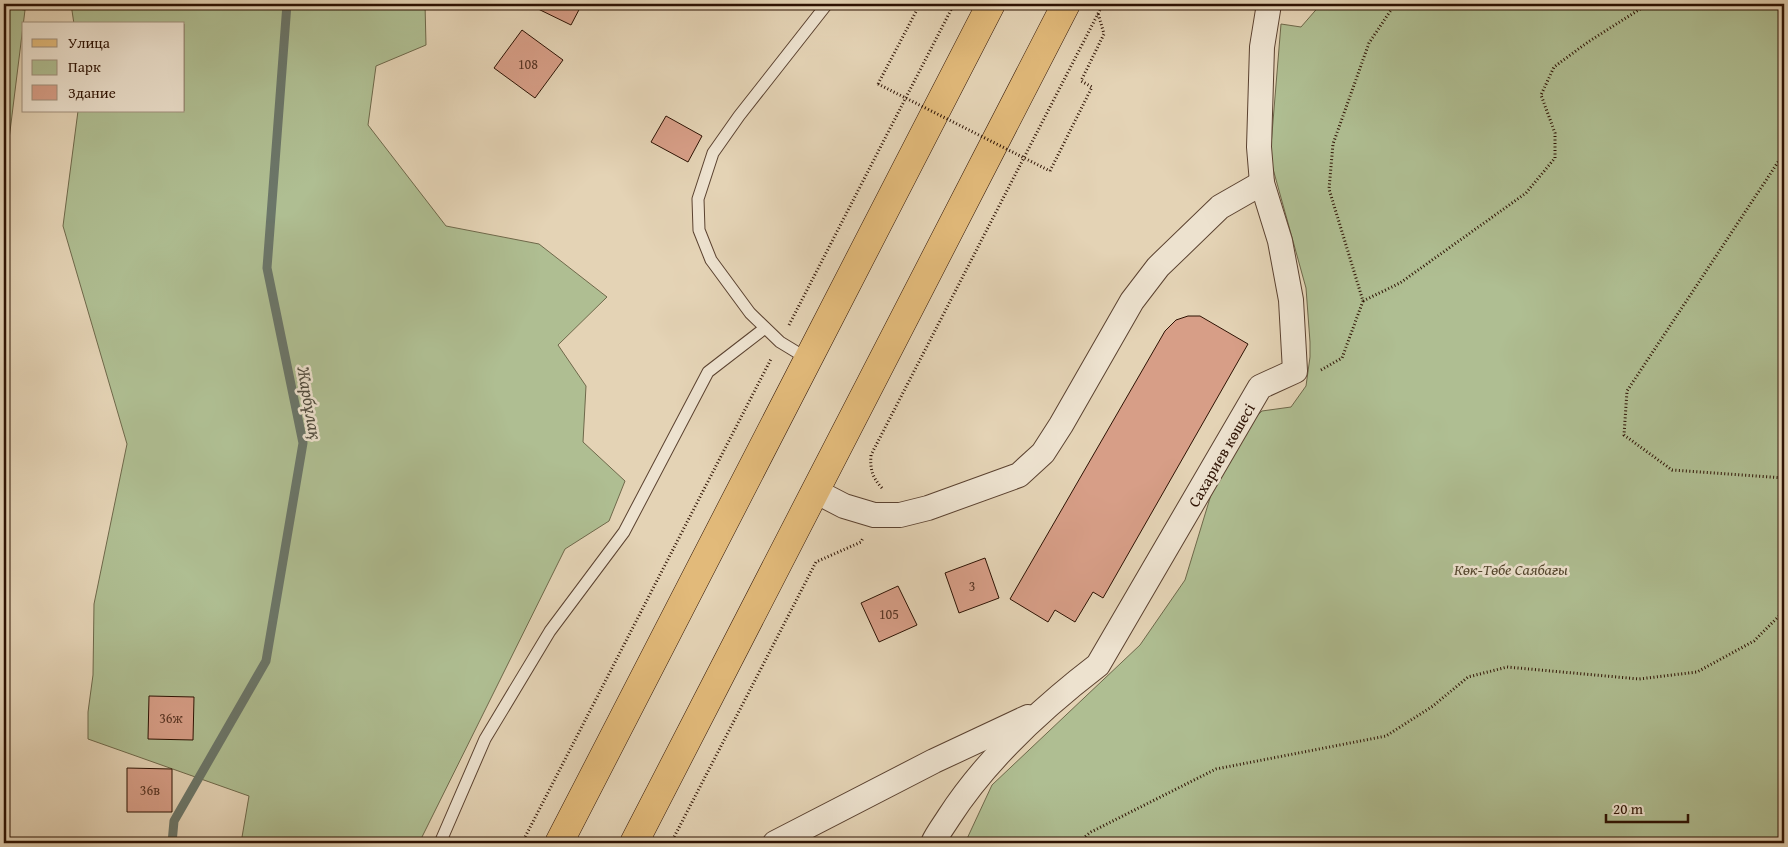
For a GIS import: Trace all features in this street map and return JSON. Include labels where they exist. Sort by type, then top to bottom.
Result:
[{"type":"main road","points":[[559,843],[991,4]]},
{"type":"main road","points":[[634,843],[1066,4]]},
{"type":"street","points":[[1269,4],[1262,47],[1259,147],[1262,183],[1280,241],[1291,300],[1295,372]]},
{"type":"street","points":[[815,491],[844,506],[874,515],[900,515],[928,508],[1019,475],[1043,453],[1132,301],[1158,267],[1220,207],[1262,183]]},
{"type":"street","name":"Сахариев көшесі","points":[[933,843],[965,792],[1015,737],[1098,665],[1260,387],[1295,372]]},
{"type":"street","points":[[775,843],[934,761],[1005,727],[1044,711]]},
{"type":"lane","points":[[808,359],[780,342],[750,313],[711,260],[699,230],[698,199],[713,153],[738,116],[826,4]]},
{"type":"lane","points":[[440,843],[485,739],[550,631],[624,532],[708,372],[765,328]]},
{"type":"path","points":[[920,4],[878,84],[1050,171],[1092,87],[1081,81],[1104,34],[1098,12]]},
{"type":"path","points":[[940,4],[951,9]]},
{"type":"path","points":[[522,843],[954,4]]},
{"type":"path","points":[[885,492],[874,479],[870,467],[871,455],[1103,4]]},
{"type":"path","points":[[1295,372],[1321,370],[1342,358],[1363,301],[1329,189],[1333,144],[1369,43],[1395,4]]},
{"type":"path","points":[[1363,301],[1400,283],[1526,193],[1554,158],[1556,133],[1541,94],[1554,67],[1588,42],[1648,4]]},
{"type":"path","points":[[1784,153],[1627,391],[1624,435],[1672,470],[1784,478]]},
{"type":"path","points":[[671,843],[816,562],[861,542]]},
{"type":"path","points":[[1077,843],[1091,832],[1216,769],[1386,736],[1433,706],[1468,677],[1507,667],[1639,679],[1697,672],[1754,640],[1784,611]]},
{"type":"green space","points":[[71,4],[425,4],[426,45],[376,66],[368,125],[446,226],[539,244],[607,297],[558,345],[586,386],[583,442],[625,481],[609,521],[565,549],[419,843],[241,843],[249,796],[88,739],[88,712],[93,675],[94,604],[127,444],[63,226],[78,112],[185,112],[185,22],[74,22]]},
{"type":"green space","name":"Көк-Төбе Саябағы","points":[[1321,4],[1784,4],[1784,843],[965,843],[992,785],[1140,645],[1185,580],[1221,462],[1237,434],[1262,411],[1291,407],[1306,386],[1310,342],[1306,288],[1270,158],[1281,24],[1301,27]]},
{"type":"green space","points":[[4,7],[25,10],[22,22],[4,180]]},
{"type":"building","points":[[533,4],[582,4],[571,25],[532,6]]},
{"type":"building","points":[[522,30],[563,60],[535,98],[494,68]]},
{"type":"building","points":[[666,116],[702,136],[688,162],[651,142]]},
{"type":"building","points":[[1188,316],[1200,316],[1248,344],[1103,598],[1093,592],[1075,622],[1055,610],[1048,622],[1010,599],[1165,331],[1176,320]]},
{"type":"building","points":[[985,558],[999,598],[959,613],[945,573]]},
{"type":"building","points":[[898,586],[917,625],[879,642],[861,603]]},
{"type":"building","points":[[149,696],[194,697],[193,740],[148,739]]},
{"type":"building","points":[[127,768],[172,769],[172,812],[127,812]]},
{"type":"waterway","name":"Жарбұлақ","points":[[172,843],[174,821],[266,661],[303,443],[267,268],[287,4]]}]
